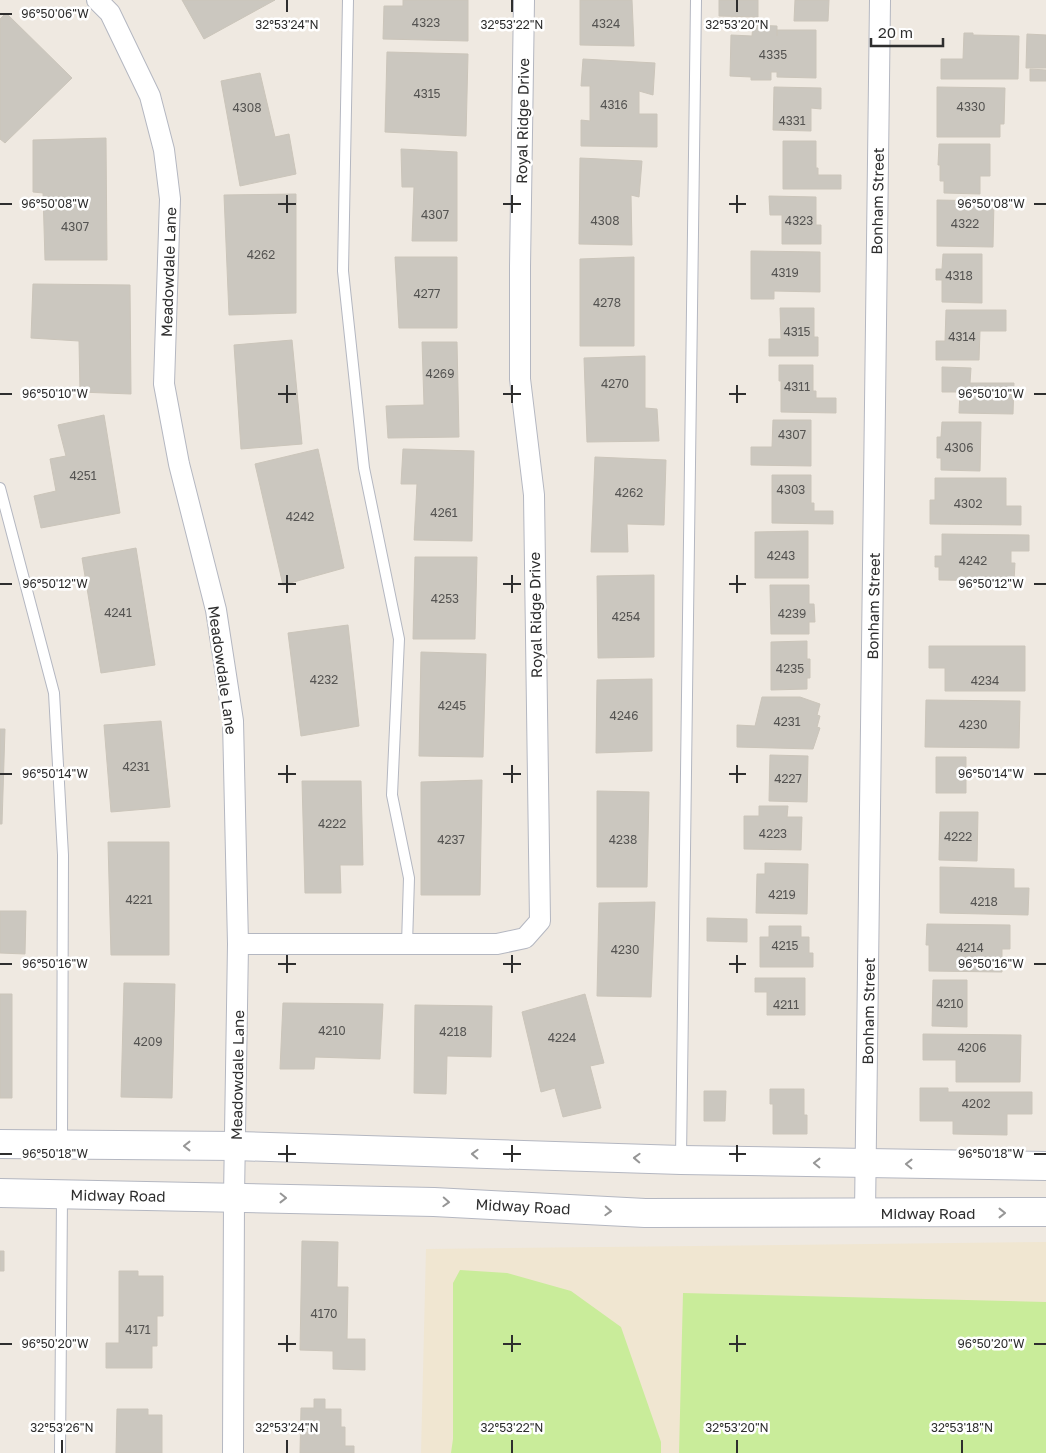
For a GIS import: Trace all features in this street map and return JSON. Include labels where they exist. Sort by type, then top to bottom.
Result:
[{"type":"main road","points":[[0,1144],[236,1146],[681,1160],[1046,1166]]},
{"type":"main road","name":"Midway Road","points":[[0,1193],[434,1202],[645,1213],[1046,1212]]},
{"type":"street","name":"Meadowdale Lane","points":[[98,0],[110,13],[150,96],[164,150],[170,199],[164,384],[178,464],[216,610],[233,721],[238,944],[234,1197],[233,1453]]},
{"type":"street","name":"Royal Ridge Drive","points":[[238,944],[497,944],[525,938],[540,921],[534,496],[520,378],[524,0]]},
{"type":"street","name":"Bonham Street","points":[[865,1213],[880,0]]},
{"type":"lane","points":[[348,0],[344,270],[364,468],[399,639],[392,795],[409,878],[408,944]]},
{"type":"lane","points":[[681,1160],[696,0]]},
{"type":"lane","points":[[0,488],[54,693],[64,855],[62,1145]]},
{"type":"lane","points":[[60,1453],[62,1194]]},
{"type":"shaded area","points":[[1046,1242],[1046,1453],[421,1453],[426,1249]]},
{"type":"green space","points":[[460,1270],[507,1273],[571,1291],[621,1327],[661,1442],[661,1453],[451,1453],[453,1439],[453,1283]]},
{"type":"green space","points":[[683,1293],[1046,1302],[1046,1453],[679,1453]]},
{"type":"building","points":[[182,0],[275,0],[204,39]]},
{"type":"building","points":[[403,0],[468,0],[468,41],[383,39],[384,6],[403,6]]},
{"type":"building","points":[[580,0],[632,0],[634,46],[580,45]]},
{"type":"building","points":[[719,0],[758,0],[758,17],[719,16]]},
{"type":"building","points":[[795,0],[829,0],[828,21],[794,21]]},
{"type":"building","points":[[6,13],[72,78],[5,143],[0,139],[0,19]]},
{"type":"building","points":[[753,25],[777,26],[777,30],[816,30],[816,78],[777,77],[777,72],[771,72],[771,80],[751,80],[751,77],[730,76],[731,35],[752,36]]},
{"type":"building","points":[[964,33],[973,33],[973,35],[1019,36],[1018,79],[941,79],[941,59],[963,59]]},
{"type":"building","points":[[1027,34],[1046,35],[1046,68],[1026,68]]},
{"type":"building","points":[[387,52],[468,54],[466,136],[385,132]]},
{"type":"building","points":[[583,59],[655,63],[653,95],[639,91],[639,114],[657,114],[657,147],[581,146],[581,120],[590,121],[590,86],[581,86]]},
{"type":"building","points":[[1030,69],[1046,70],[1046,81],[1030,81]]},
{"type":"building","points":[[260,73],[275,137],[289,134],[296,174],[240,186],[221,81]]},
{"type":"building","points":[[774,87],[821,88],[821,109],[811,108],[811,131],[773,130]]},
{"type":"building","points":[[937,87],[1005,88],[1004,124],[1000,124],[1000,137],[937,137]]},
{"type":"building","points":[[106,138],[107,260],[45,260],[43,193],[33,192],[33,140]]},
{"type":"building","points":[[783,141],[816,141],[816,168],[818,168],[818,175],[841,175],[841,189],[783,189]]},
{"type":"building","points":[[939,144],[990,144],[990,176],[980,176],[980,194],[944,193],[944,181],[940,181],[940,165],[938,165]]},
{"type":"building","points":[[401,149],[457,152],[457,241],[412,241],[414,187],[402,187]]},
{"type":"building","points":[[580,158],[642,161],[639,197],[631,195],[632,245],[579,244]]},
{"type":"building","points":[[296,194],[296,313],[229,315],[224,195]]},
{"type":"building","points":[[769,196],[816,197],[816,225],[821,225],[821,244],[782,244],[782,215],[770,215]]},
{"type":"building","points":[[937,200],[994,201],[993,247],[937,246]]},
{"type":"building","points":[[751,251],[820,252],[820,292],[774,291],[774,299],[751,299]]},
{"type":"building","points":[[943,254],[982,254],[982,303],[942,302],[942,280],[936,280],[936,269],[942,269]]},
{"type":"building","points":[[395,257],[457,257],[457,328],[399,328]]},
{"type":"building","points":[[634,257],[634,346],[580,346],[580,259]]},
{"type":"building","points":[[33,284],[130,285],[131,394],[80,392],[79,341],[31,338]]},
{"type":"building","points":[[780,308],[814,308],[814,337],[818,337],[818,356],[769,356],[769,339],[781,339]]},
{"type":"building","points":[[946,310],[1006,310],[1006,331],[980,331],[979,360],[936,360],[936,341],[945,341]]},
{"type":"building","points":[[292,340],[302,444],[241,449],[234,345]]},
{"type":"building","points":[[422,342],[457,342],[459,437],[388,438],[386,406],[424,405]]},
{"type":"building","points":[[645,356],[645,408],[657,409],[659,441],[587,442],[584,358]]},
{"type":"building","points":[[779,365],[813,365],[813,391],[816,391],[816,398],[836,398],[836,413],[781,412]]},
{"type":"building","points":[[942,367],[971,368],[970,383],[1014,383],[1013,414],[959,413],[960,392],[942,392]]},
{"type":"building","points":[[104,415],[120,513],[41,528],[34,496],[56,491],[50,459],[66,456],[58,425]]},
{"type":"building","points":[[773,420],[811,420],[811,466],[751,465],[751,447],[772,447]]},
{"type":"building","points":[[942,422],[981,422],[980,471],[941,470],[941,458],[937,458],[937,437],[941,437]]},
{"type":"building","points":[[318,449],[344,568],[283,585],[255,464]]},
{"type":"building","points":[[403,449],[474,451],[472,541],[414,540],[417,484],[401,484]]},
{"type":"building","points":[[595,457],[666,460],[664,525],[627,524],[628,552],[591,552]]},
{"type":"building","points":[[772,475],[811,475],[811,503],[814,503],[814,511],[833,511],[833,524],[772,523]]},
{"type":"building","points":[[935,478],[1006,478],[1006,506],[1021,506],[1021,525],[930,524],[930,500],[935,500]]},
{"type":"building","points":[[808,531],[808,578],[755,578],[755,532]]},
{"type":"building","points":[[942,534],[1029,535],[1029,551],[1011,551],[1011,563],[1015,563],[1014,581],[939,580],[939,567],[935,567],[935,556],[942,556]]},
{"type":"building","points":[[136,548],[155,665],[101,673],[82,558]]},
{"type":"building","points":[[415,557],[477,557],[475,639],[413,639]]},
{"type":"building","points":[[654,575],[654,657],[598,658],[597,576]]},
{"type":"building","points":[[770,585],[809,585],[809,604],[814,604],[815,622],[809,622],[809,634],[771,634]]},
{"type":"building","points":[[348,625],[359,726],[301,736],[288,633]]},
{"type":"building","points":[[807,641],[807,659],[810,659],[810,678],[807,678],[807,689],[771,690],[771,642]]},
{"type":"building","points":[[929,646],[1025,646],[1025,691],[945,691],[945,668],[929,668]]},
{"type":"building","points":[[421,652],[486,654],[483,757],[419,756]]},
{"type":"building","points":[[652,679],[652,751],[596,753],[597,680]]},
{"type":"building","points":[[762,697],[800,697],[820,704],[817,715],[820,716],[817,727],[820,728],[813,749],[737,747],[737,725],[755,726]]},
{"type":"building","points":[[926,700],[1020,701],[1019,748],[925,747]]},
{"type":"building","points":[[161,721],[170,807],[111,812],[104,725]]},
{"type":"building","points":[[0,729],[5,729],[2,824],[0,824]]},
{"type":"building","points":[[770,755],[808,756],[807,802],[769,801]]},
{"type":"building","points":[[936,757],[966,757],[966,793],[936,793]]},
{"type":"building","points":[[482,780],[480,895],[421,895],[421,782]]},
{"type":"building","points":[[302,781],[361,781],[363,865],[340,865],[341,893],[305,893]]},
{"type":"building","points":[[597,791],[649,792],[647,887],[597,887]]},
{"type":"building","points":[[759,806],[788,806],[787,817],[802,817],[801,850],[744,849],[744,816],[759,816]]},
{"type":"building","points":[[940,812],[978,812],[977,861],[939,860]]},
{"type":"building","points":[[108,842],[169,842],[169,955],[111,955]]},
{"type":"building","points":[[765,863],[808,864],[807,914],[756,913],[757,874],[765,874]]},
{"type":"building","points":[[940,867],[1014,869],[1014,888],[1029,888],[1028,915],[940,913]]},
{"type":"building","points":[[655,902],[651,997],[597,996],[599,903]]},
{"type":"building","points":[[0,911],[26,911],[25,954],[0,953]]},
{"type":"building","points":[[707,918],[747,919],[747,942],[707,941]]},
{"type":"building","points":[[927,924],[1010,925],[1010,949],[1002,949],[1002,972],[929,971],[929,945],[926,945]]},
{"type":"building","points":[[769,926],[801,926],[801,937],[809,937],[809,953],[813,953],[813,967],[760,967],[760,937],[769,937]]},
{"type":"building","points":[[755,978],[805,978],[805,1015],[767,1015],[767,992],[755,992]]},
{"type":"building","points":[[933,980],[967,980],[967,1027],[932,1026]]},
{"type":"building","points":[[124,983],[175,984],[172,1098],[121,1097]]},
{"type":"building","points":[[0,994],[12,994],[12,1098],[0,1098]]},
{"type":"building","points":[[585,994],[604,1063],[590,1066],[601,1108],[563,1117],[555,1088],[541,1092],[522,1012]]},
{"type":"building","points":[[283,1003],[383,1004],[380,1059],[315,1057],[314,1069],[280,1069]]},
{"type":"building","points":[[415,1005],[492,1006],[491,1057],[447,1056],[446,1094],[414,1093]]},
{"type":"building","points":[[923,1034],[1021,1035],[1020,1082],[956,1082],[956,1060],[923,1060]]},
{"type":"building","points":[[920,1088],[948,1088],[948,1092],[1032,1092],[1032,1114],[1007,1114],[1007,1135],[953,1134],[953,1121],[920,1121]]},
{"type":"building","points":[[770,1089],[804,1089],[804,1115],[807,1115],[807,1134],[773,1134],[773,1104],[770,1104]]},
{"type":"building","points":[[704,1091],[726,1091],[725,1121],[704,1121]]},
{"type":"building","points":[[302,1241],[338,1242],[337,1287],[348,1287],[347,1339],[365,1339],[365,1370],[333,1369],[333,1351],[300,1350]]},
{"type":"building","points":[[0,1251],[4,1251],[4,1271],[0,1271]]},
{"type":"building","points":[[119,1271],[138,1271],[138,1276],[163,1276],[163,1316],[157,1316],[157,1346],[152,1346],[152,1368],[106,1368],[106,1343],[119,1343]]},
{"type":"building","points":[[314,1399],[325,1399],[325,1409],[341,1409],[341,1427],[345,1427],[345,1446],[354,1446],[354,1453],[300,1453],[301,1408],[314,1408]]},
{"type":"building","points":[[117,1409],[148,1409],[148,1415],[162,1415],[162,1453],[116,1453]]}]
